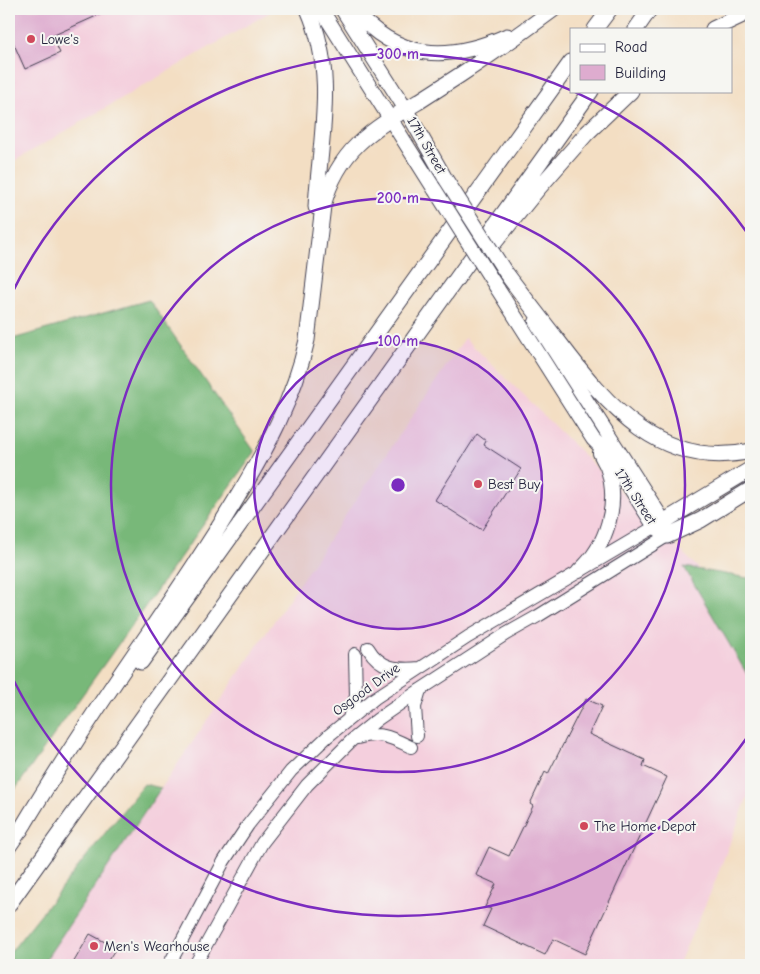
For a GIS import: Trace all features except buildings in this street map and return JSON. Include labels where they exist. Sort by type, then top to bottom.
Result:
[{"type":"highway","points":[[308,9],[318,35],[325,69],[326,88],[315,222],[312,296]]},
{"type":"highway","points":[[353,9],[380,35],[412,50],[436,53],[460,52],[485,45],[538,21]]},
{"type":"highway","points":[[20,831],[69,750],[209,546],[256,467],[285,410],[297,377],[307,340],[320,224],[327,190],[342,162],[352,149],[374,129],[505,46],[554,9]]},
{"type":"highway","points":[[596,28],[610,9]]},
{"type":"highway","points":[[637,28],[650,9]]},
{"type":"highway","points":[[715,28],[751,11]]},
{"type":"highway","points":[[9,846],[570,63]]},
{"type":"highway","points":[[9,904],[590,92]]},
{"type":"highway","points":[[421,331],[554,170],[587,133],[630,92]]},
{"type":"highway","points":[[506,272],[586,379],[632,423],[661,442],[685,450],[700,453],[726,454],[751,451]]},
{"type":"highway","points":[[662,528],[751,469]]},
{"type":"highway","points":[[662,528],[701,520],[751,489]]},
{"type":"main road","name":"17th Street","points":[[321,9],[593,439],[610,456],[662,528]]},
{"type":"main road","name":"17th Street","points":[[342,9],[405,108],[445,178],[506,272],[662,528]]},
{"type":"main road","points":[[579,570],[589,562],[604,538],[610,514],[611,497],[607,468],[593,439]]},
{"type":"main road","name":"Osgood Drive","points":[[169,965],[224,861],[248,825],[291,771],[348,719],[375,698],[468,637],[579,570],[662,528]]},
{"type":"main road","points":[[195,965],[262,843],[307,785],[352,740],[378,719],[420,690],[506,634],[538,616],[662,528]]},
{"type":"main road","points":[[368,648],[373,656],[385,666],[403,670],[423,667]]},
{"type":"main road","points":[[348,719],[356,696],[356,654]]},
{"type":"main road","points":[[352,740],[368,735],[383,735],[414,741],[415,707],[420,690]]},
{"type":"shaded area","points":[[9,9],[275,9],[9,164]]},
{"type":"shaded area","points":[[465,338],[751,620],[751,788],[711,892],[678,965],[42,965]]},
{"type":"green space","points":[[149,300],[255,452],[9,798],[9,340]]},
{"type":"green space","points":[[684,567],[751,577],[751,681]]},
{"type":"green space","points":[[144,784],[161,788],[42,965],[9,965],[9,954]]},
{"type":"place","name":"Lowe's","points":[[31,39]]},
{"type":"place","name":"Best Buy","points":[[478,484]]},
{"type":"place","name":"The Home Depot","points":[[584,826]]},
{"type":"place","name":"Men's Wearhouse","points":[[94,946]]}]
